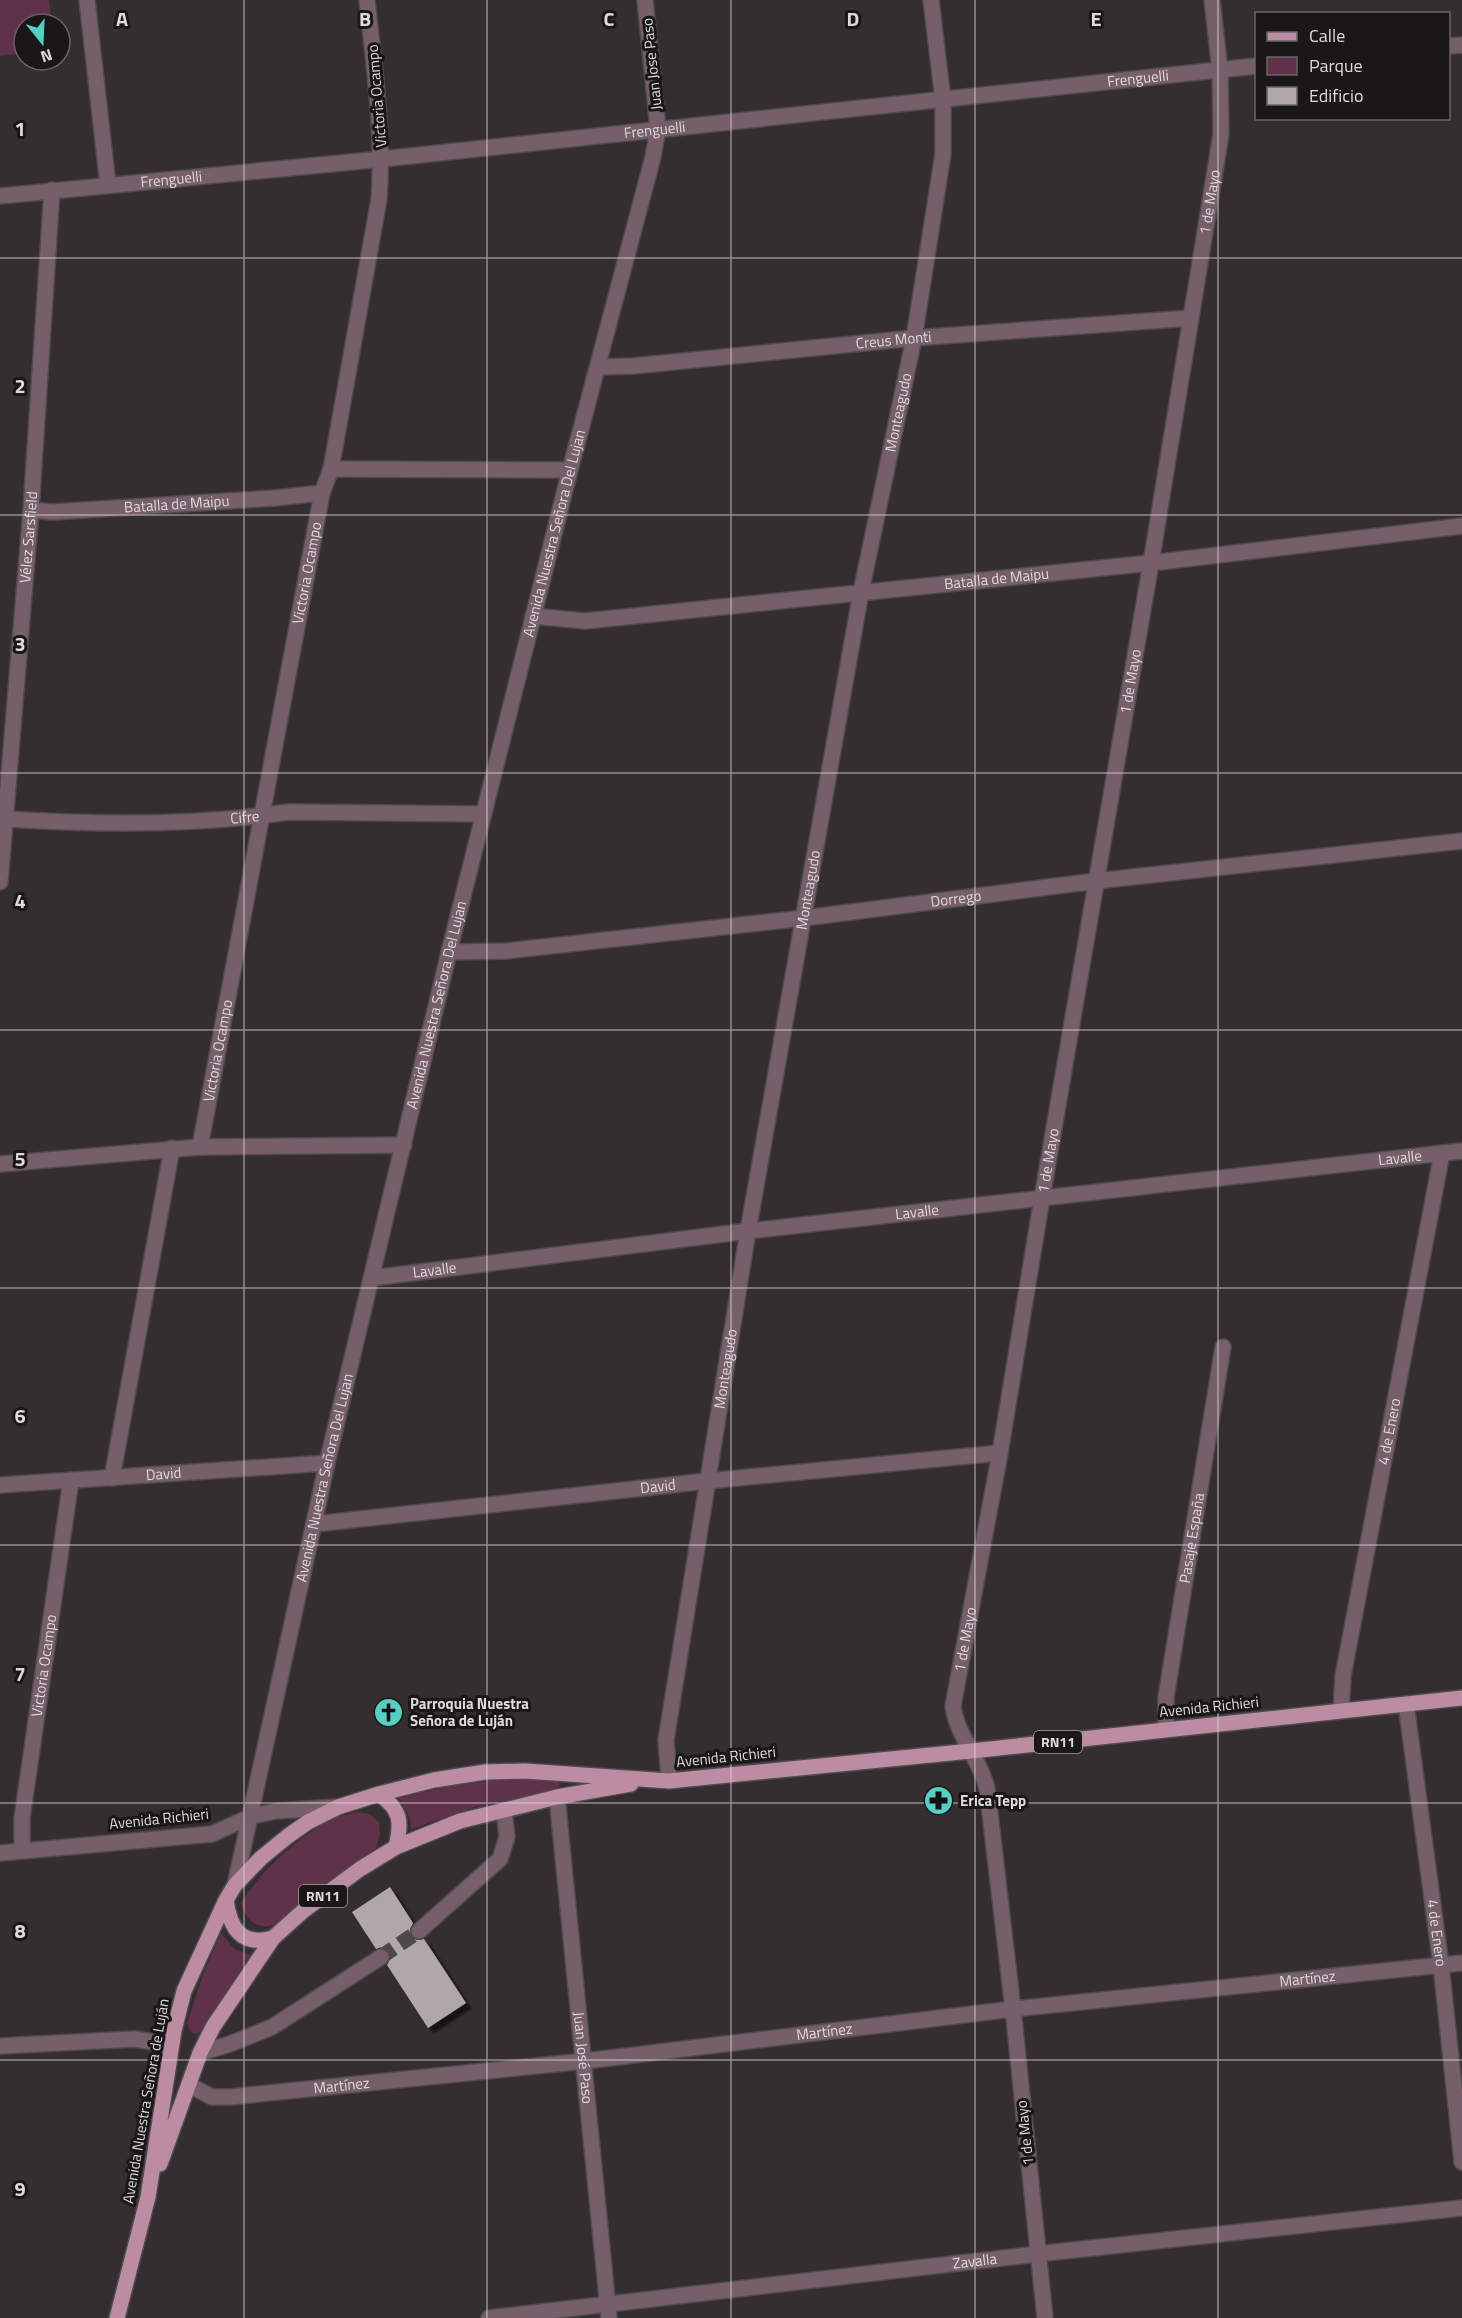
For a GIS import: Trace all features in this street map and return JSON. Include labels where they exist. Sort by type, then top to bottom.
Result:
[{"type":"main road","name":"Avenida Richieri","points":[[338,1807],[434,1780],[485,1772],[525,1771],[661,1780],[971,1751],[1462,1698]]},
{"type":"main road","name":"RN11","points":[[148,2197],[200,2053],[213,2027],[273,1938],[331,1890],[396,1847],[460,1821],[557,1797],[661,1780]]},
{"type":"main road","points":[[379,1794],[393,1804],[401,1824],[396,1847]]},
{"type":"main road","name":"Avenida Nuestra Señora de Luján","points":[[117,2318],[148,2197],[171,2045],[184,1991],[235,1885],[261,1858],[288,1836],[308,1822],[338,1807]]},
{"type":"main road","points":[[226,1900],[228,1917],[239,1934],[251,1940],[262,1941],[273,1938]]},
{"type":"street","points":[[87,0],[108,184]]},
{"type":"street","name":"Victoria Ocampo","points":[[200,1147],[322,493],[332,470],[379,199],[382,159],[381,132],[367,0]]},
{"type":"street","name":"Juan Jose Paso","points":[[645,0],[658,129]]},
{"type":"street","name":"Monteagudo","points":[[661,1780],[748,1231],[861,592],[914,338],[943,154],[943,100],[931,0]]},
{"type":"street","name":"1 de Mayo","points":[[1045,2318],[1013,2009],[987,1788],[984,1775],[955,1719],[953,1706],[1000,1453],[1151,563],[1221,134],[1220,70],[1212,0]]},
{"type":"street","name":"Frenguelli","points":[[0,196],[382,159],[1255,66]]},
{"type":"street","name":"Avenida Nuestra Señora Del Lujan","points":[[235,1885],[252,1816],[327,1463],[448,952],[570,470],[653,157],[658,129]]},
{"type":"street","name":"Vélez Sarsfield","points":[[0,882],[31,510],[52,190]]},
{"type":"street","name":"Creus Monti","points":[[598,367],[633,366],[914,338],[1191,318]]},
{"type":"street","points":[[332,470],[570,470]]},
{"type":"street","name":"Batalla de Maipu","points":[[31,510],[53,512],[322,493]]},
{"type":"street","name":"Batalla de Maipu","points":[[533,616],[585,621],[1151,563],[1462,526]]},
{"type":"street","name":"Cifre","points":[[7,819],[77,824],[150,824],[288,812],[483,814]]},
{"type":"street","name":"Dorrego","points":[[448,952],[506,951],[804,918],[1096,881],[1462,841]]},
{"type":"street","points":[[0,1164],[200,1147],[404,1145]]},
{"type":"street","points":[[112,1478],[172,1149]]},
{"type":"street","name":"Lavalle","points":[[372,1278],[748,1231],[1462,1150]]},
{"type":"street","name":"4 de Enero","points":[[1341,1711],[1343,1676],[1442,1152]]},
{"type":"street","name":"Pasaje España","points":[[1166,1730],[1166,1696],[1223,1347]]},
{"type":"street","name":"David","points":[[315,1524],[707,1481],[1000,1453]]},
{"type":"street","name":"David","points":[[0,1485],[327,1463]]},
{"type":"street","name":"Victoria Ocampo","points":[[22,1850],[22,1818],[71,1480]]},
{"type":"street","name":"4 de Enero","points":[[1406,1704],[1441,1965],[1462,2162]]},
{"type":"street","name":"Juan José Paso","points":[[557,1797],[608,2311]]},
{"type":"street","name":"Avenida Richieri","points":[[0,1853],[212,1834],[252,1816],[276,1811],[338,1807]]},
{"type":"street","points":[[418,1931],[500,1859],[507,1837],[504,1810]]},
{"type":"street","points":[[200,2053],[272,2027],[381,1957]]},
{"type":"street","name":"Martínez","points":[[189,2085],[212,2097],[230,2097],[585,2061],[1013,2009],[1462,1963]]},
{"type":"street","points":[[0,2046],[135,2039],[171,2045]]},
{"type":"street","name":"Zavalla","points":[[489,2318],[608,2311],[1037,2254],[1462,2208]]},
{"type":"green space","points":[[0,0],[49,0],[50,12],[12,12],[12,54],[0,56]]},
{"type":"green space","points":[[553,1779],[559,1781],[559,1787],[553,1790],[475,1807],[411,1829],[410,1818],[399,1798],[446,1787],[490,1781]]},
{"type":"green space","points":[[358,1812],[370,1814],[379,1822],[380,1835],[376,1848],[307,1897],[281,1921],[270,1926],[259,1926],[251,1920],[241,1903],[259,1878],[296,1843],[322,1825],[338,1817]]},
{"type":"green space","points":[[221,1933],[234,1949],[250,1955],[200,2032],[195,2034],[190,2031],[187,2023],[204,1972]]},
{"type":"building","points":[[390,1887],[413,1923],[410,1929],[411,1937],[417,1940],[424,1939],[466,2003],[428,2028],[387,1965],[391,1957],[389,1951],[381,1947],[376,1949],[352,1912]]},
{"type":"tunnel","points":[[381,1957],[419,1931]]},
{"type":"place","name":"Parroquia Nuestra Señora de Luján","points":[[389,1713]]},
{"type":"place","name":"Erica Tepp","points":[[939,1801]]}]
